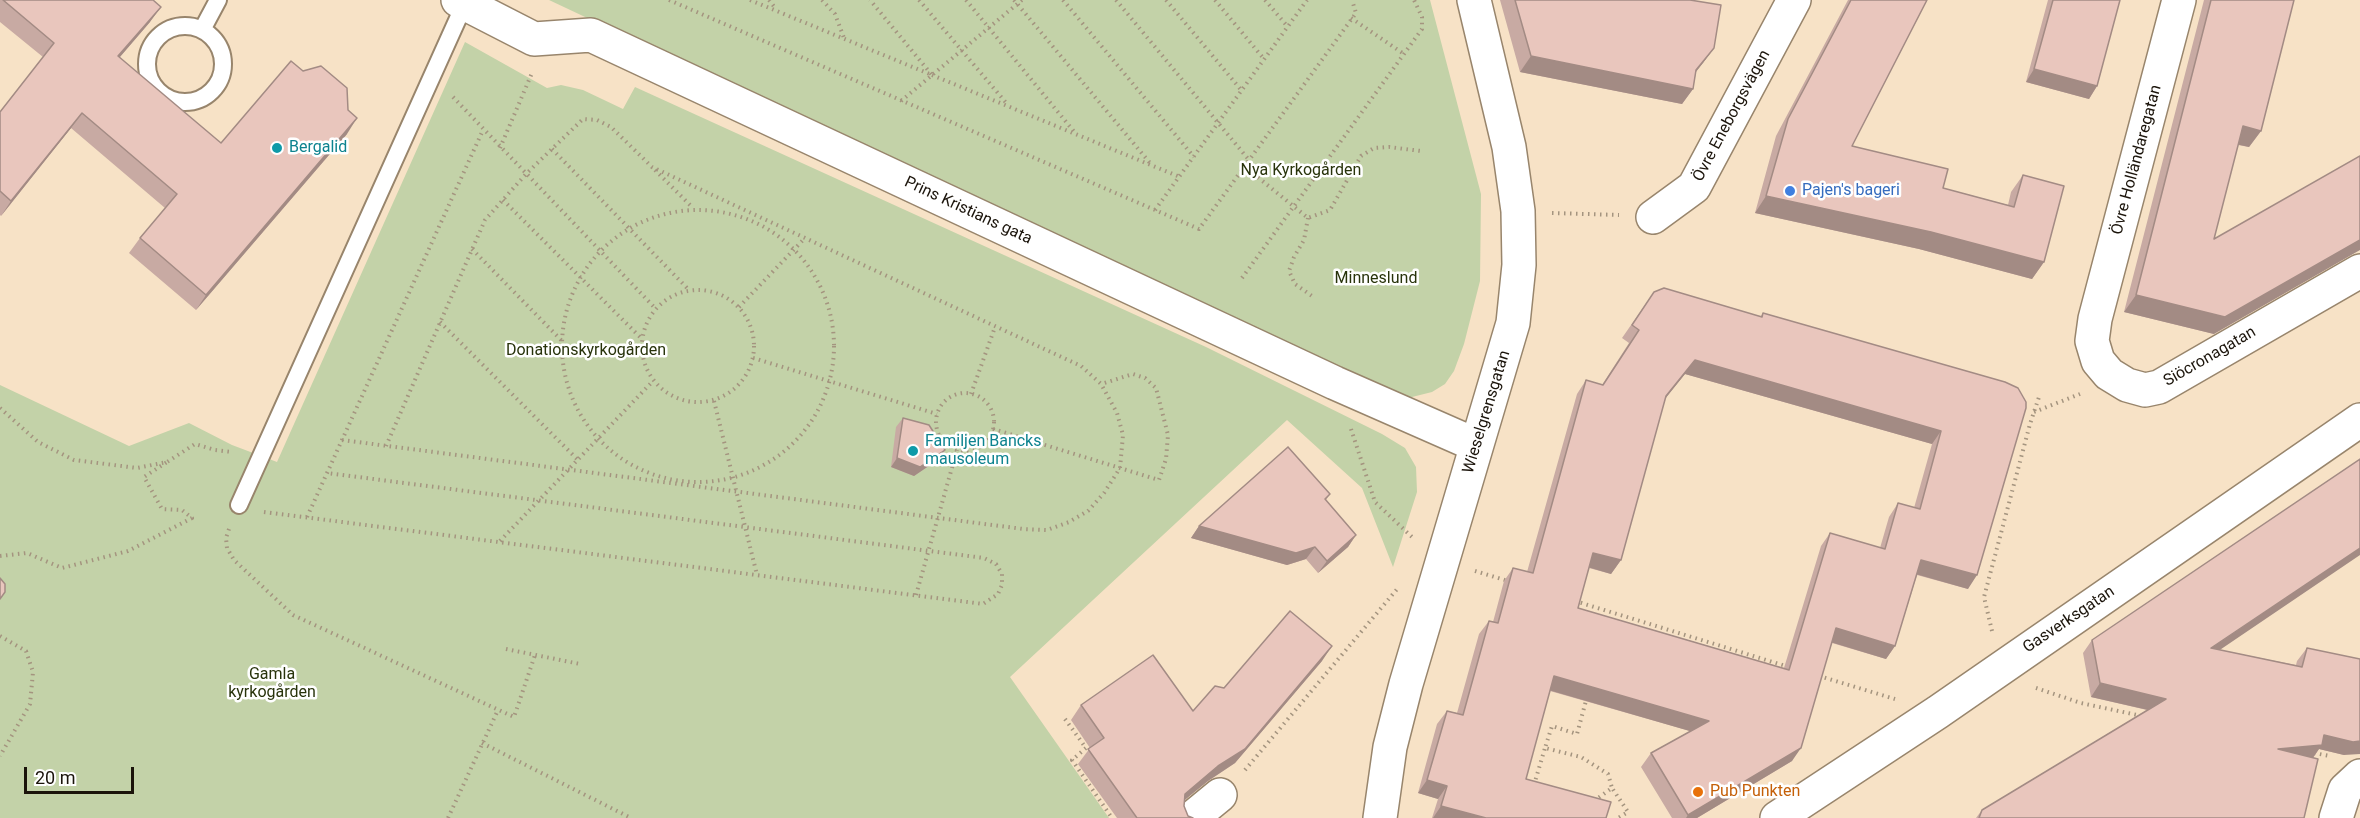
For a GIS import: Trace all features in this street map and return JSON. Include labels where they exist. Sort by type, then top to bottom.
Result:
[{"type":"street","name":"Wieselgrensgatan","points":[[1380,818],[1390,747],[1442,561],[1514,323],[1519,265],[1518,211],[1509,147],[1474,0]]},
{"type":"street","name":"Övre Eneborgsvägen","points":[[1653,217],[1694,188],[1794,0]]},
{"type":"street","name":"Övre Holländaregatan","points":[[2095,319],[2179,0]]},
{"type":"street","name":"Prins Kristians gata","points":[[462,2],[534,39],[591,35],[1335,383],[1476,445]]},
{"type":"street","name":"Siöcronagatan","points":[[2095,319],[2092,341],[2094,351],[2103,368],[2116,379],[2145,390],[2159,387],[2360,271]]},
{"type":"street","name":"Gasverksgatan","points":[[1777,818],[1938,712],[1990,673],[2095,604],[2360,420]]},
{"type":"street","points":[[2336,818],[2351,771]]},
{"type":"street","points":[[1192,818],[1220,795]]},
{"type":"lane","points":[[202,30],[218,0]]},
{"type":"lane","points":[[239,505],[432,77],[462,2]]},
{"type":"lane","points":[[192,27],[202,30],[217,44],[221,53],[222,74],[217,84],[211,92],[192,102],[183,103],[163,96],[150,80],[147,70],[149,50],[162,33],[171,29],[192,27]]},
{"type":"path","points":[[669,0],[1199,229],[1356,13],[1352,0]]},
{"type":"path","points":[[750,0],[1180,177]]},
{"type":"path","points":[[769,0],[777,11]]},
{"type":"path","points":[[822,0],[835,14],[844,39]]},
{"type":"path","points":[[870,0],[932,75]]},
{"type":"path","points":[[919,0],[1009,107]]},
{"type":"path","points":[[966,0],[1077,135]]},
{"type":"path","points":[[901,101],[989,27],[1015,2],[1022,0]]},
{"type":"path","points":[[1063,0],[1194,157]]},
{"type":"path","points":[[1116,0],[1249,160]]},
{"type":"path","points":[[1166,0],[1242,91]]},
{"type":"path","points":[[1215,0],[1264,59]]},
{"type":"path","points":[[1265,0],[1288,27]]},
{"type":"path","points":[[1155,210],[1307,0]]},
{"type":"path","points":[[1242,278],[1422,29],[1422,17],[1413,0]]},
{"type":"path","points":[[1015,2],[1152,165]]},
{"type":"path","points":[[1351,18],[1404,54]]},
{"type":"path","points":[[432,77],[656,309]]},
{"type":"path","points":[[500,148],[529,78]]},
{"type":"path","points":[[386,446],[485,220],[526,174],[583,119],[597,120],[611,127],[693,208]]},
{"type":"path","points":[[307,517],[483,130]]},
{"type":"path","points":[[1308,218],[1330,210],[1361,156],[1374,148],[1389,147],[1420,151]]},
{"type":"path","points":[[552,149],[689,290]]},
{"type":"path","points":[[1244,166],[1308,218]]},
{"type":"path","points":[[342,440],[1023,529],[1047,530],[1069,522],[1088,511],[1104,494],[1120,468],[1123,435],[1117,413],[1101,384],[1082,366],[652,167]]},
{"type":"path","points":[[503,200],[642,339]]},
{"type":"path","points":[[693,208],[738,213],[776,231],[806,264],[828,304],[835,344],[829,382],[807,430],[771,463],[734,480],[682,484],[635,469],[603,446],[571,399],[562,356],[566,315],[580,278],[601,252],[631,229],[658,214],[693,208]]},
{"type":"path","points":[[1518,211],[1653,217]]},
{"type":"path","points":[[1308,218],[1304,240],[1289,271],[1295,284],[1312,296]]},
{"type":"path","points":[[739,307],[805,238]]},
{"type":"path","points":[[472,249],[563,342]]},
{"type":"path","points":[[689,290],[707,290],[725,296],[739,307],[753,331],[753,358],[746,377],[732,392],[714,401],[698,403],[681,400],[666,393],[653,381],[643,361],[642,339],[646,323],[665,300],[689,290]]},
{"type":"path","points":[[440,322],[578,460]]},
{"type":"path","points":[[971,394],[996,327]]},
{"type":"path","points":[[753,358],[937,414]]},
{"type":"path","points":[[993,429],[1159,480],[1166,459],[1168,435],[1164,411],[1156,388],[1145,378],[1133,374],[1101,384]]},
{"type":"path","points":[[2033,412],[2116,379]]},
{"type":"path","points":[[499,542],[653,381]]},
{"type":"path","points":[[1335,383],[1376,502],[1442,561],[1513,583]]},
{"type":"path","points":[[971,394],[981,398],[990,407],[994,418],[993,429],[988,439],[980,447],[969,451],[957,450],[947,445],[940,436],[936,426],[937,414],[950,398],[971,394]]},
{"type":"path","points":[[1984,597],[2033,412],[2040,394]]},
{"type":"path","points":[[714,401],[757,575]]},
{"type":"path","points":[[0,408],[38,442],[74,460],[137,468],[167,462]]},
{"type":"path","points":[[0,556],[27,553],[62,568],[128,551],[192,518],[182,510],[162,509],[144,477],[195,444],[216,450],[242,453],[258,462]]},
{"type":"path","points":[[916,596],[957,450]]},
{"type":"path","points":[[264,512],[983,604],[998,594],[1002,585],[1002,574],[996,564],[984,558],[327,473]]},
{"type":"path","points":[[227,548],[234,560],[258,585],[292,615],[514,717],[535,655]]},
{"type":"path","points":[[1220,795],[1251,764],[1393,591],[1442,561]]},
{"type":"path","points":[[1574,601],[1791,667]]},
{"type":"path","points":[[1608,622],[1611,613]]},
{"type":"path","points":[[0,636],[26,651],[33,672],[30,704],[0,756]]},
{"type":"path","points":[[506,649],[580,664]]},
{"type":"path","points":[[1990,673],[2081,703],[2151,718]]},
{"type":"path","points":[[1814,674],[1938,712]]},
{"type":"path","points":[[1533,789],[1552,726],[1577,734],[1588,693]]},
{"type":"path","points":[[448,818],[498,710]]},
{"type":"path","points":[[1065,719],[1086,748],[1072,760],[1112,818]]},
{"type":"path","points":[[482,743],[631,818]]},
{"type":"path","points":[[1545,748],[1581,757],[1608,774],[1612,788],[1628,813],[1618,818]]},
{"type":"path","points":[[2302,750],[2351,771]]},
{"type":"path","points":[[1590,804],[1612,788]]},
{"type":"green space","name":"Nya Kyrkogården","points":[[549,0],[1430,0],[1481,194],[1480,281],[1464,344],[1454,371],[1445,384],[1432,392],[1408,398],[1392,397]]},
{"type":"green space","points":[[465,42],[547,88],[561,85],[583,90],[623,109],[635,87],[1206,347],[1382,434],[1405,448],[1416,467],[1417,492],[1393,567],[1362,488],[1287,420],[1010,677],[1109,818],[0,818],[0,385],[129,446],[189,423],[232,445],[277,462]]},
{"type":"building","name":"Bergalid","points":[[3,0],[153,0],[161,7],[118,56],[221,143],[291,61],[303,71],[321,66],[347,88],[348,110],[357,118],[206,295],[140,238],[177,194],[82,113],[11,201],[0,191],[0,112],[54,43]]},
{"type":"building","points":[[1515,0],[1690,0],[1721,5],[1714,48],[1696,70],[1693,89],[1531,56]]},
{"type":"building","points":[[1851,0],[1927,0],[1852,146],[1948,169],[1943,188],[2014,207],[2023,175],[2064,186],[2044,262],[1931,232],[1766,196],[1788,119]]},
{"type":"building","points":[[2053,0],[2120,0],[2097,86],[2034,69]]},
{"type":"building","points":[[2211,0],[2294,0],[2261,131],[2243,126],[2214,239],[2360,156],[2360,240],[2225,317],[2136,295]]},
{"type":"building","points":[[1664,288],[1762,317],[1763,313],[2005,382],[2018,388],[2026,402],[2026,408],[1977,575],[1921,560],[1895,646],[1836,628],[1801,748],[1688,815],[1651,753],[1709,721],[1554,676],[1526,779],[1611,802],[1606,818],[1486,818],[1441,806],[1447,786],[1427,780],[1447,711],[1463,715],[1489,621],[1498,623],[1513,568],[1533,573],[1586,380],[1603,385],[1639,330],[1632,325],[1654,292]],"holes":[[[1695,360],[1941,431],[1920,509],[1898,503],[1885,549],[1830,533],[1789,670],[1578,608],[1593,553],[1621,560],[1666,396]]]},
{"type":"building","name":"Familjen Bancks mausoleum","points":[[903,418],[929,425],[945,450],[920,467],[897,458]]},
{"type":"building","points":[[1288,447],[1330,494],[1325,499],[1356,535],[1327,561],[1315,547],[1296,553],[1199,526]]},
{"type":"building","points":[[2360,459],[2360,548],[2211,648],[2302,667],[2307,648],[2360,659],[2360,741],[2353,742],[2324,735],[2322,745],[2278,749],[2318,759],[2304,818],[1979,818],[1982,810],[2166,699],[2100,683],[2092,640]]},
{"type":"building","points":[[0,578],[5,584],[5,592],[0,599]]},
{"type":"building","points":[[1290,611],[1332,646],[1245,749],[1218,766],[1185,794],[1184,806],[1188,816],[1193,818],[1137,818],[1088,749],[1104,738],[1081,705],[1153,655],[1193,711],[1215,686],[1224,688]]},
{"type":"place","name":"Bergalid","points":[[277,148]]},
{"type":"place","name":"Pajen's bageri","points":[[1790,191]]},
{"type":"place","name":"Familjen Bancks mausoleum","points":[[913,451]]},
{"type":"place","name":"Pub Punkten","points":[[1698,792]]},
{"type":"park label","name":"Minneslund","points":[[1376,279]]},
{"type":"park label","name":"Donationskyrkogården","points":[[586,351]]},
{"type":"park label","name":"Gamla kyrkogården","points":[[272,684]]}]
